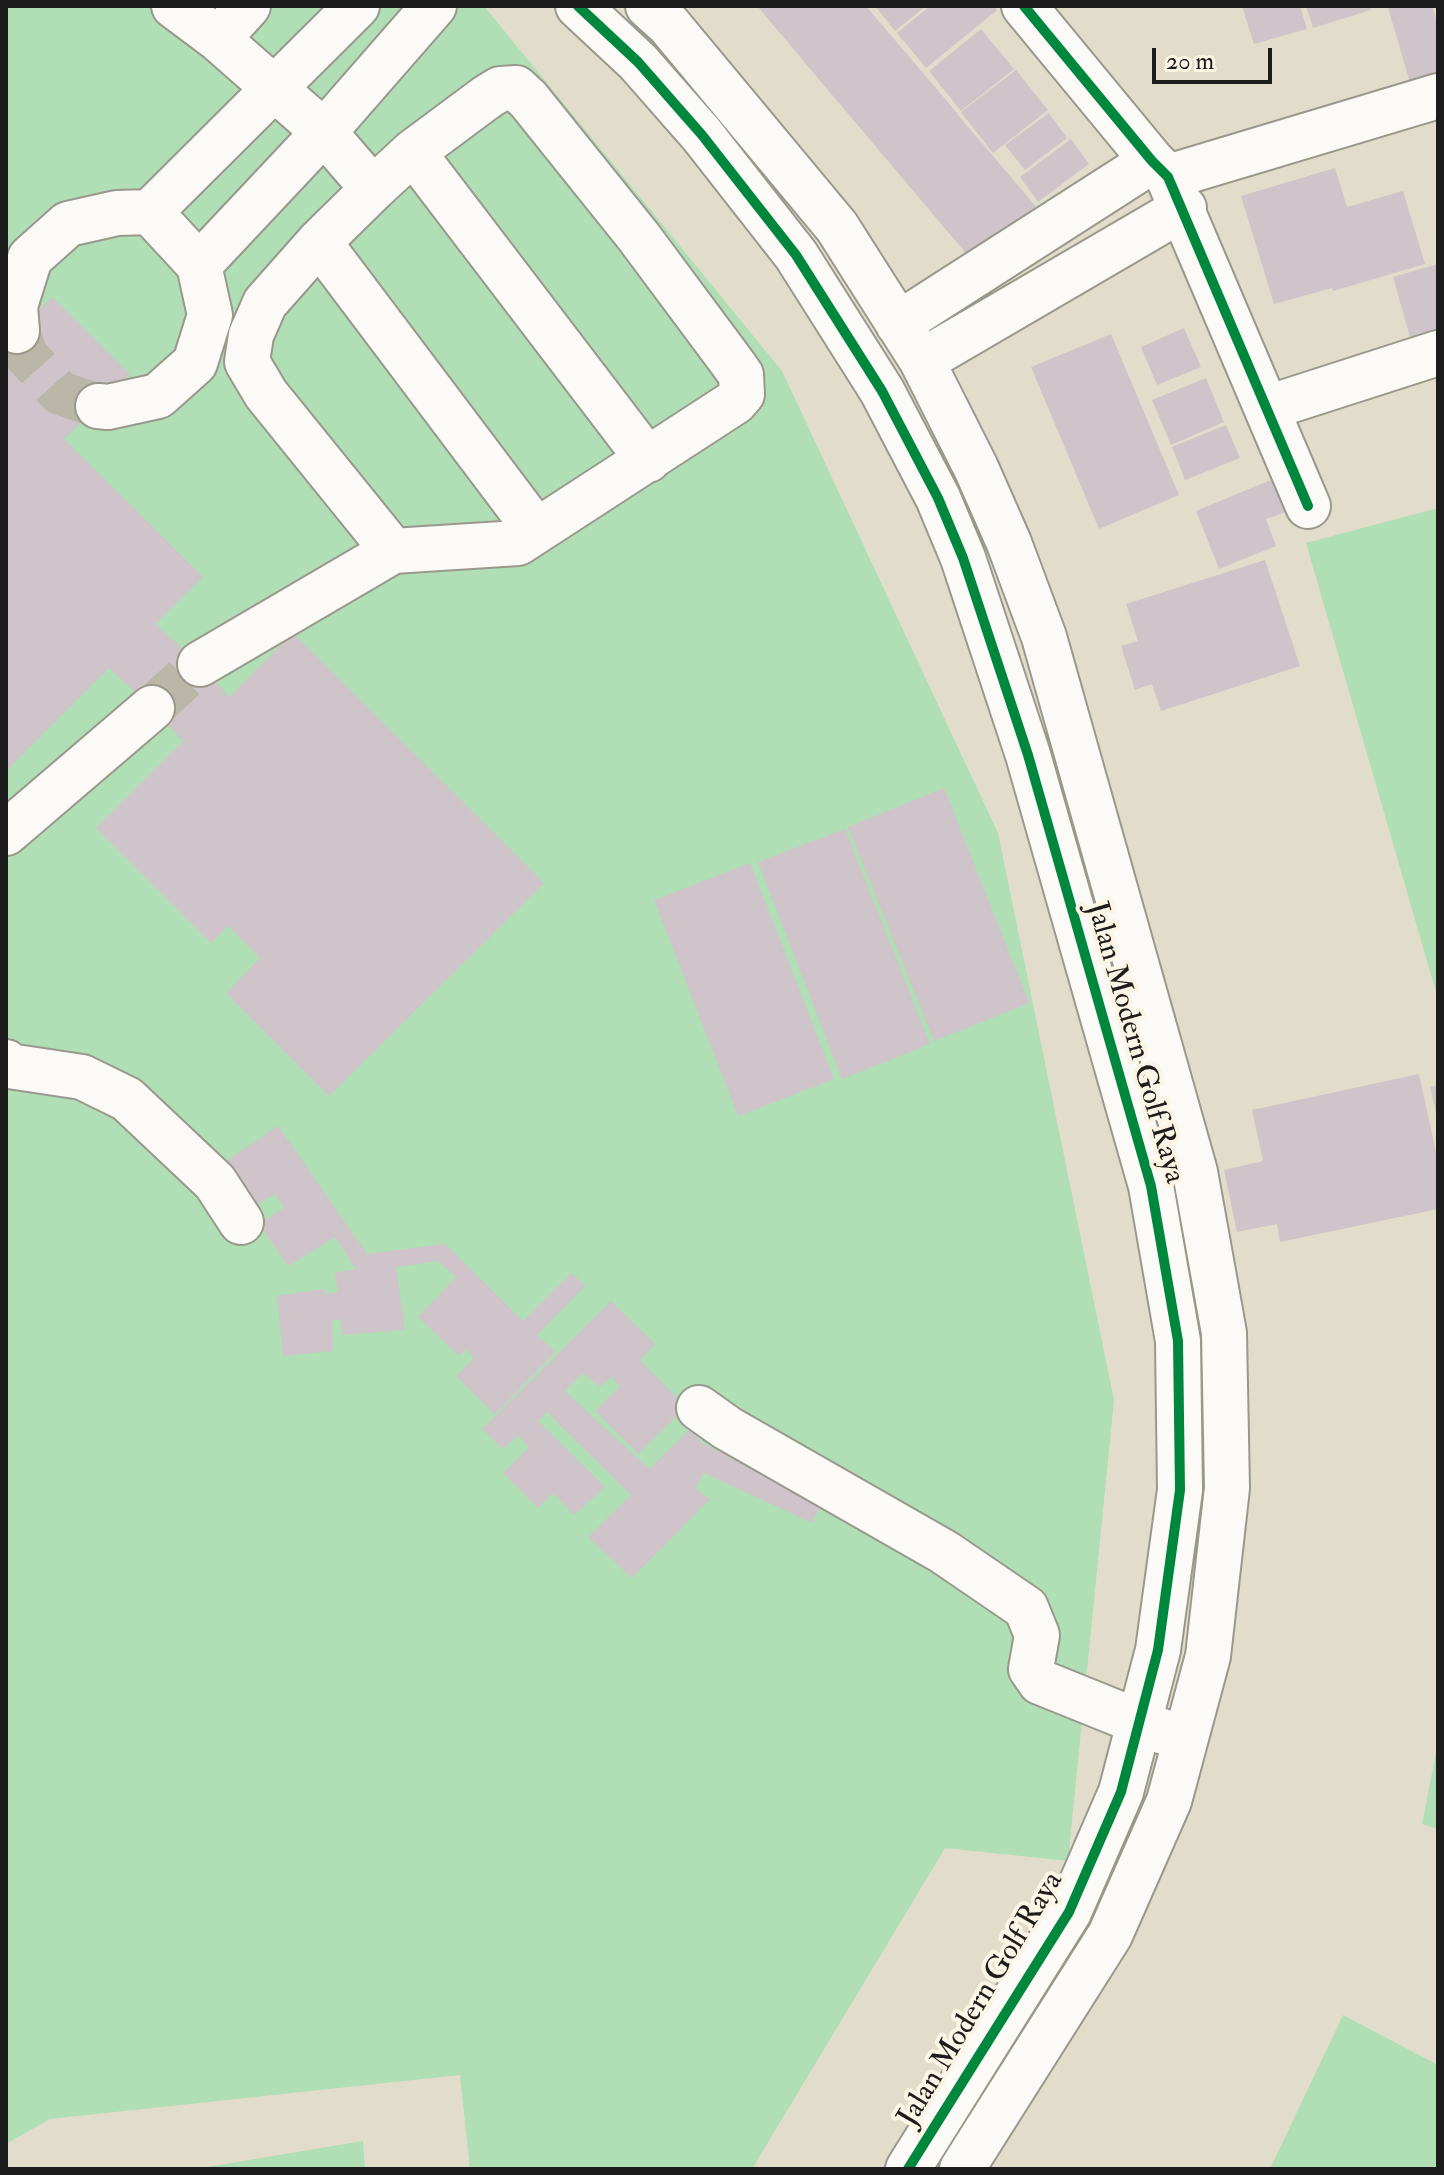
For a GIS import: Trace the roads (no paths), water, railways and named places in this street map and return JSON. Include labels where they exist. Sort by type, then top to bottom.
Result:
[{"type":"street","points":[[174,6],[276,87],[324,132],[373,189]]},
{"type":"street","points":[[218,39],[248,6]]},
{"type":"street","points":[[17,331],[15,306],[30,258],[68,224],[117,213],[150,212],[357,6]]},
{"type":"street","points":[[199,265],[324,132],[434,6]]},
{"type":"street","name":"Jalan Modern Golf Raya","points":[[578,6],[638,62],[702,135],[796,255],[882,391],[938,498],[958,546],[1028,755],[1151,1186],[1178,1341],[1180,1490],[1158,1650],[1121,1792],[1069,1912],[908,2169]]},
{"type":"street","name":"Jalan Modern Golf Raya","points":[[648,6],[679,37],[837,227],[922,361],[976,468],[1009,543],[1044,637],[1195,1172],[1224,1333],[1227,1488],[1208,1656],[1169,1801],[1110,1935],[962,2169]]},
{"type":"street","points":[[1024,6],[1168,182],[1308,506]]},
{"type":"street","points":[[200,664],[393,551],[512,545],[648,460],[735,402],[742,394],[741,375],[638,236],[516,88],[500,89],[487,97],[413,152],[373,189],[319,242],[265,303],[251,335],[247,362],[266,394],[393,551]]},
{"type":"street","points":[[898,324],[1168,182],[1438,96]]},
{"type":"street","points":[[413,152],[648,460]]},
{"type":"street","points":[[922,361],[1168,182]]},
{"type":"street","points":[[98,406],[108,407],[158,396],[195,363],[210,315],[199,265],[150,212]]},
{"type":"street","points":[[319,242],[536,530]]},
{"type":"street","points":[[1267,408],[1438,353]]},
{"type":"street","points":[[6,833],[152,708]]},
{"type":"street","points":[[7,1065],[82,1077],[127,1099],[215,1182],[241,1222]]},
{"type":"street","points":[[699,1408],[727,1428],[944,1552],[1026,1608],[1037,1635],[1031,1669],[1040,1682],[1185,1741]]},
{"type":"tunnel","points":[[17,331],[26,355],[60,393],[98,406]]},
{"type":"tunnel","points":[[152,708],[200,664]]}]
